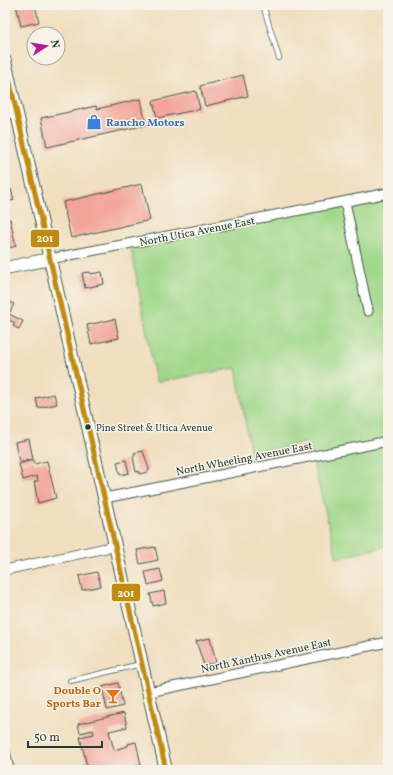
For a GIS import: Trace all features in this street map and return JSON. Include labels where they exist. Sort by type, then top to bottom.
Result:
[{"type":"main road","points":[[5,61],[11,113],[50,259],[166,770]]},
{"type":"main road","name":"North Utica Avenue East","points":[[5,268],[50,259]]},
{"type":"street","name":"North Utica Avenue East","points":[[50,259],[388,193]]},
{"type":"street","points":[[345,202],[368,311]]},
{"type":"street","name":"North Wheeling Avenue East","points":[[105,498],[388,441]]},
{"type":"street","points":[[5,570],[115,546]]},
{"type":"street","name":"North Xanthus Avenue East","points":[[149,692],[388,642]]},
{"type":"street","points":[[5,751],[9,770]]},
{"type":"lane","points":[[263,5],[280,58]]},
{"type":"lane","points":[[70,681],[142,664]]},
{"type":"green space","points":[[388,191],[388,546],[337,558],[308,442],[251,454],[236,368],[156,382],[130,243]]},
{"type":"building","points":[[16,5],[35,5],[39,22],[21,26]]},
{"type":"building","points":[[243,75],[248,96],[205,106],[200,86]]},
{"type":"building","points":[[196,91],[200,109],[157,118],[153,101]]},
{"type":"building","name":"Rancho Motors","points":[[141,99],[146,125],[47,147],[41,118],[96,106],[97,109]]},
{"type":"building","points":[[142,184],[150,220],[71,238],[63,202]]},
{"type":"building","points":[[11,189],[14,200],[5,203],[5,191]]},
{"type":"building","points":[[10,219],[16,246],[5,249],[5,220]]},
{"type":"building","points":[[90,272],[91,274],[102,272],[104,284],[85,288],[82,273]]},
{"type":"building","points":[[7,300],[14,304],[10,312],[5,309]]},
{"type":"building","points":[[5,312],[23,321],[19,329],[13,326],[15,323],[5,318]]},
{"type":"building","points":[[115,319],[119,338],[91,344],[87,325]]},
{"type":"building","points":[[54,394],[57,404],[38,408],[36,398]]},
{"type":"building","points":[[29,439],[33,459],[19,462],[15,442]]},
{"type":"building","points":[[143,451],[149,469],[148,472],[139,474],[139,471],[136,472],[133,456],[135,456],[134,453]]},
{"type":"building","points":[[33,460],[34,464],[47,461],[56,498],[38,503],[34,482],[38,481],[37,476],[23,480],[19,464]]},
{"type":"building","points":[[126,460],[129,473],[120,475],[117,462]]},
{"type":"building","points":[[155,547],[158,560],[140,564],[137,550]]},
{"type":"building","points":[[160,569],[163,581],[148,585],[145,572]]},
{"type":"building","points":[[97,572],[101,586],[82,590],[79,576]]},
{"type":"building","points":[[164,591],[166,603],[153,606],[150,594]]},
{"type":"building","points":[[210,638],[216,663],[204,665],[196,641]]},
{"type":"building","name":"Double O Sports Bar","points":[[118,683],[123,706],[107,710],[102,687]]},
{"type":"building","points":[[124,713],[127,727],[109,731],[114,750],[136,742],[141,765],[119,770],[88,770],[80,737],[94,734],[93,730],[80,733],[78,724]]},
{"type":"transit line","name":"201","points":[[5,61],[166,770]]},
{"type":"place","name":"Rancho Motors","points":[[94,122]]},
{"type":"place","name":"Pine Street & Utica Avenue","points":[[88,427]]},
{"type":"place","name":"Double O Sports Bar","points":[[113,696]]}]
